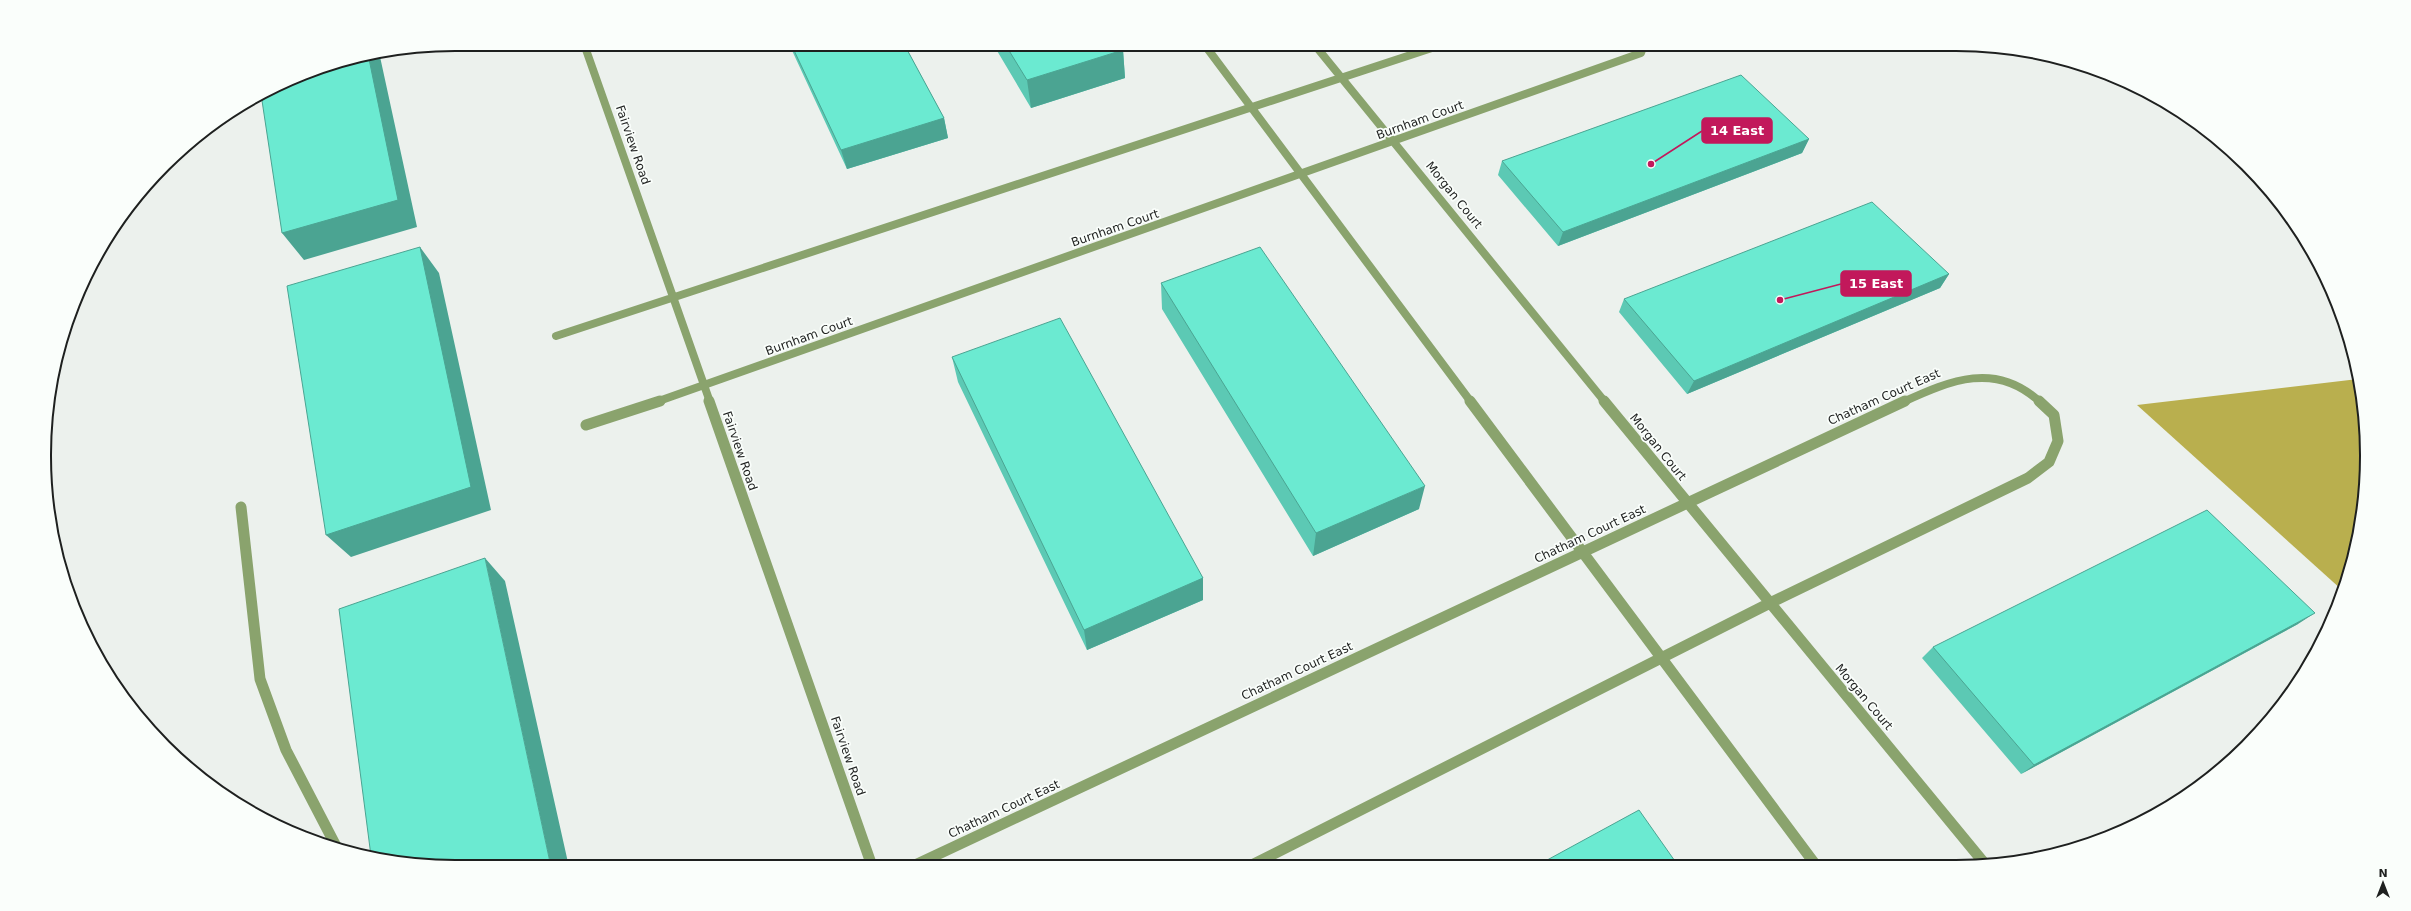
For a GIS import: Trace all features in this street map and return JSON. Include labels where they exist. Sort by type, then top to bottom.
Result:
[{"type":"street","name":"Fairview Road","points":[[586,51],[672,299],[870,860]]},
{"type":"street","points":[[1209,51],[1584,551],[1661,658],[1812,860]]},
{"type":"street","name":"Morgan Court","points":[[1320,51],[1687,503],[1981,859]]},
{"type":"street","points":[[556,336],[1422,51]]},
{"type":"street","name":"Burnham Court","points":[[586,425],[704,387],[1394,142],[1641,53],[1642,51]]},
{"type":"street","name":"Chatham Court East","points":[[927,860],[1942,384],[1968,378],[1998,379],[2027,390],[2054,415],[2058,441],[2049,462],[2028,478],[1770,603],[1262,860]]},
{"type":"street","points":[[241,506],[260,679],[286,750],[334,841]]},
{"type":"shaded area","points":[[2353,380],[2357,403],[2359,429],[2359,482],[2357,508],[2352,534],[2339,587],[2137,405]]},
{"type":"building","points":[[794,51],[908,51],[944,118],[841,150]]},
{"type":"building","points":[[1009,51],[1120,51],[1027,80]]},
{"type":"building","points":[[369,61],[398,200],[282,233],[262,101],[325,72]]},
{"type":"building","points":[[1741,75],[1809,139],[1563,232],[1502,161]]},
{"type":"building","points":[[1872,202],[1949,274],[1694,381],[1624,299]]},
{"type":"building","points":[[420,247],[471,487],[326,535],[287,286]]},
{"type":"building","points":[[1260,247],[1425,486],[1316,533],[1161,283]]},
{"type":"building","points":[[1060,318],[1203,578],[1084,630],[952,357]]},
{"type":"building","points":[[2207,510],[2315,613],[2034,765],[1933,647]]},
{"type":"building","points":[[485,558],[550,860],[429,859],[403,857],[370,850],[339,609]]},
{"type":"building","points":[[1639,810],[1674,860],[1547,860]]},
{"type":"place","name":"14 East","points":[[1651,164]]},
{"type":"place","name":"15 East","points":[[1780,300]]}]
